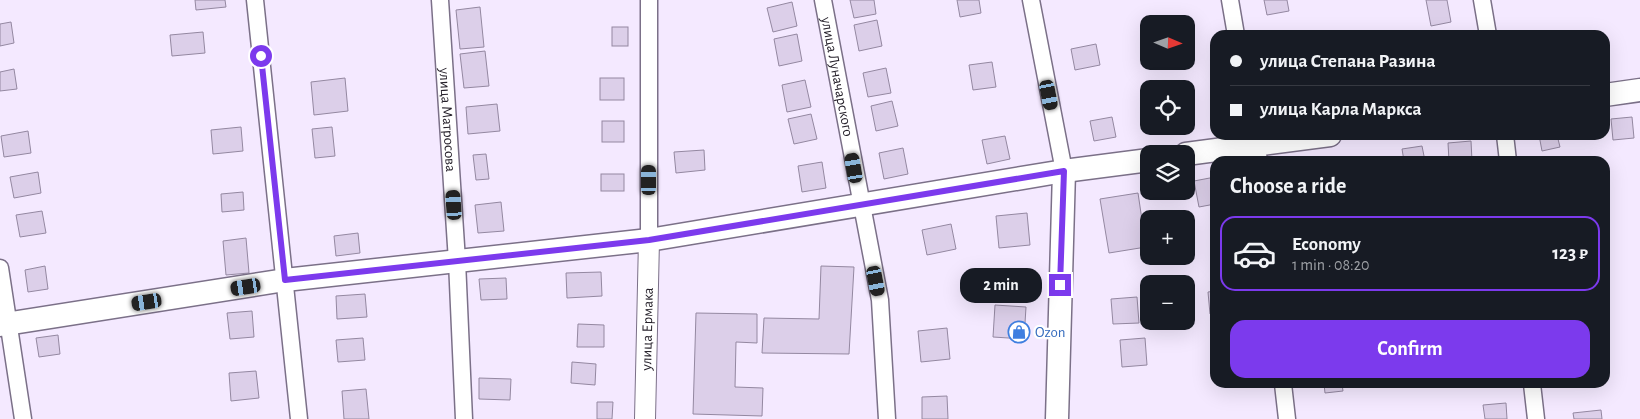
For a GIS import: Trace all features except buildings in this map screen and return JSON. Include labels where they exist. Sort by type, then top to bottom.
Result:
[{"type":"main road","points":[[1610,94],[1640,90]]},
{"type":"main road","points":[[1195,153],[1257,147],[1300,140]]},
{"type":"main road","points":[[4,324],[285,280],[649,240],[1064,171],[1140,161]]},
{"type":"main road","points":[[1057,419],[1064,171]]},
{"type":"street","points":[[255,0],[299,419]]},
{"type":"street","name":"улица Матросова","points":[[440,0],[457,261],[464,419]]},
{"type":"street","points":[[649,0],[649,240]]},
{"type":"street","name":"улица Луначарского","points":[[823,0],[880,300],[887,419]]},
{"type":"street","points":[[1031,0],[1064,171]]},
{"type":"street","points":[[1230,0],[1235,30]]},
{"type":"street","points":[[1482,0],[1487,30]]},
{"type":"street","points":[[1506,140],[1508,156]]},
{"type":"street","name":"улица Ермака","points":[[645,419],[649,240]]},
{"type":"street","points":[[0,268],[4,324],[23,419]]},
{"type":"street","points":[[1283,388],[1287,419]]},
{"type":"street","points":[[1532,388],[1536,419]]},
{"type":"place","name":"Ozon","points":[[1019,332]]},
{"type":"route","points":[[261,56],[285,280],[649,240],[1064,171],[1060,285]]}]
